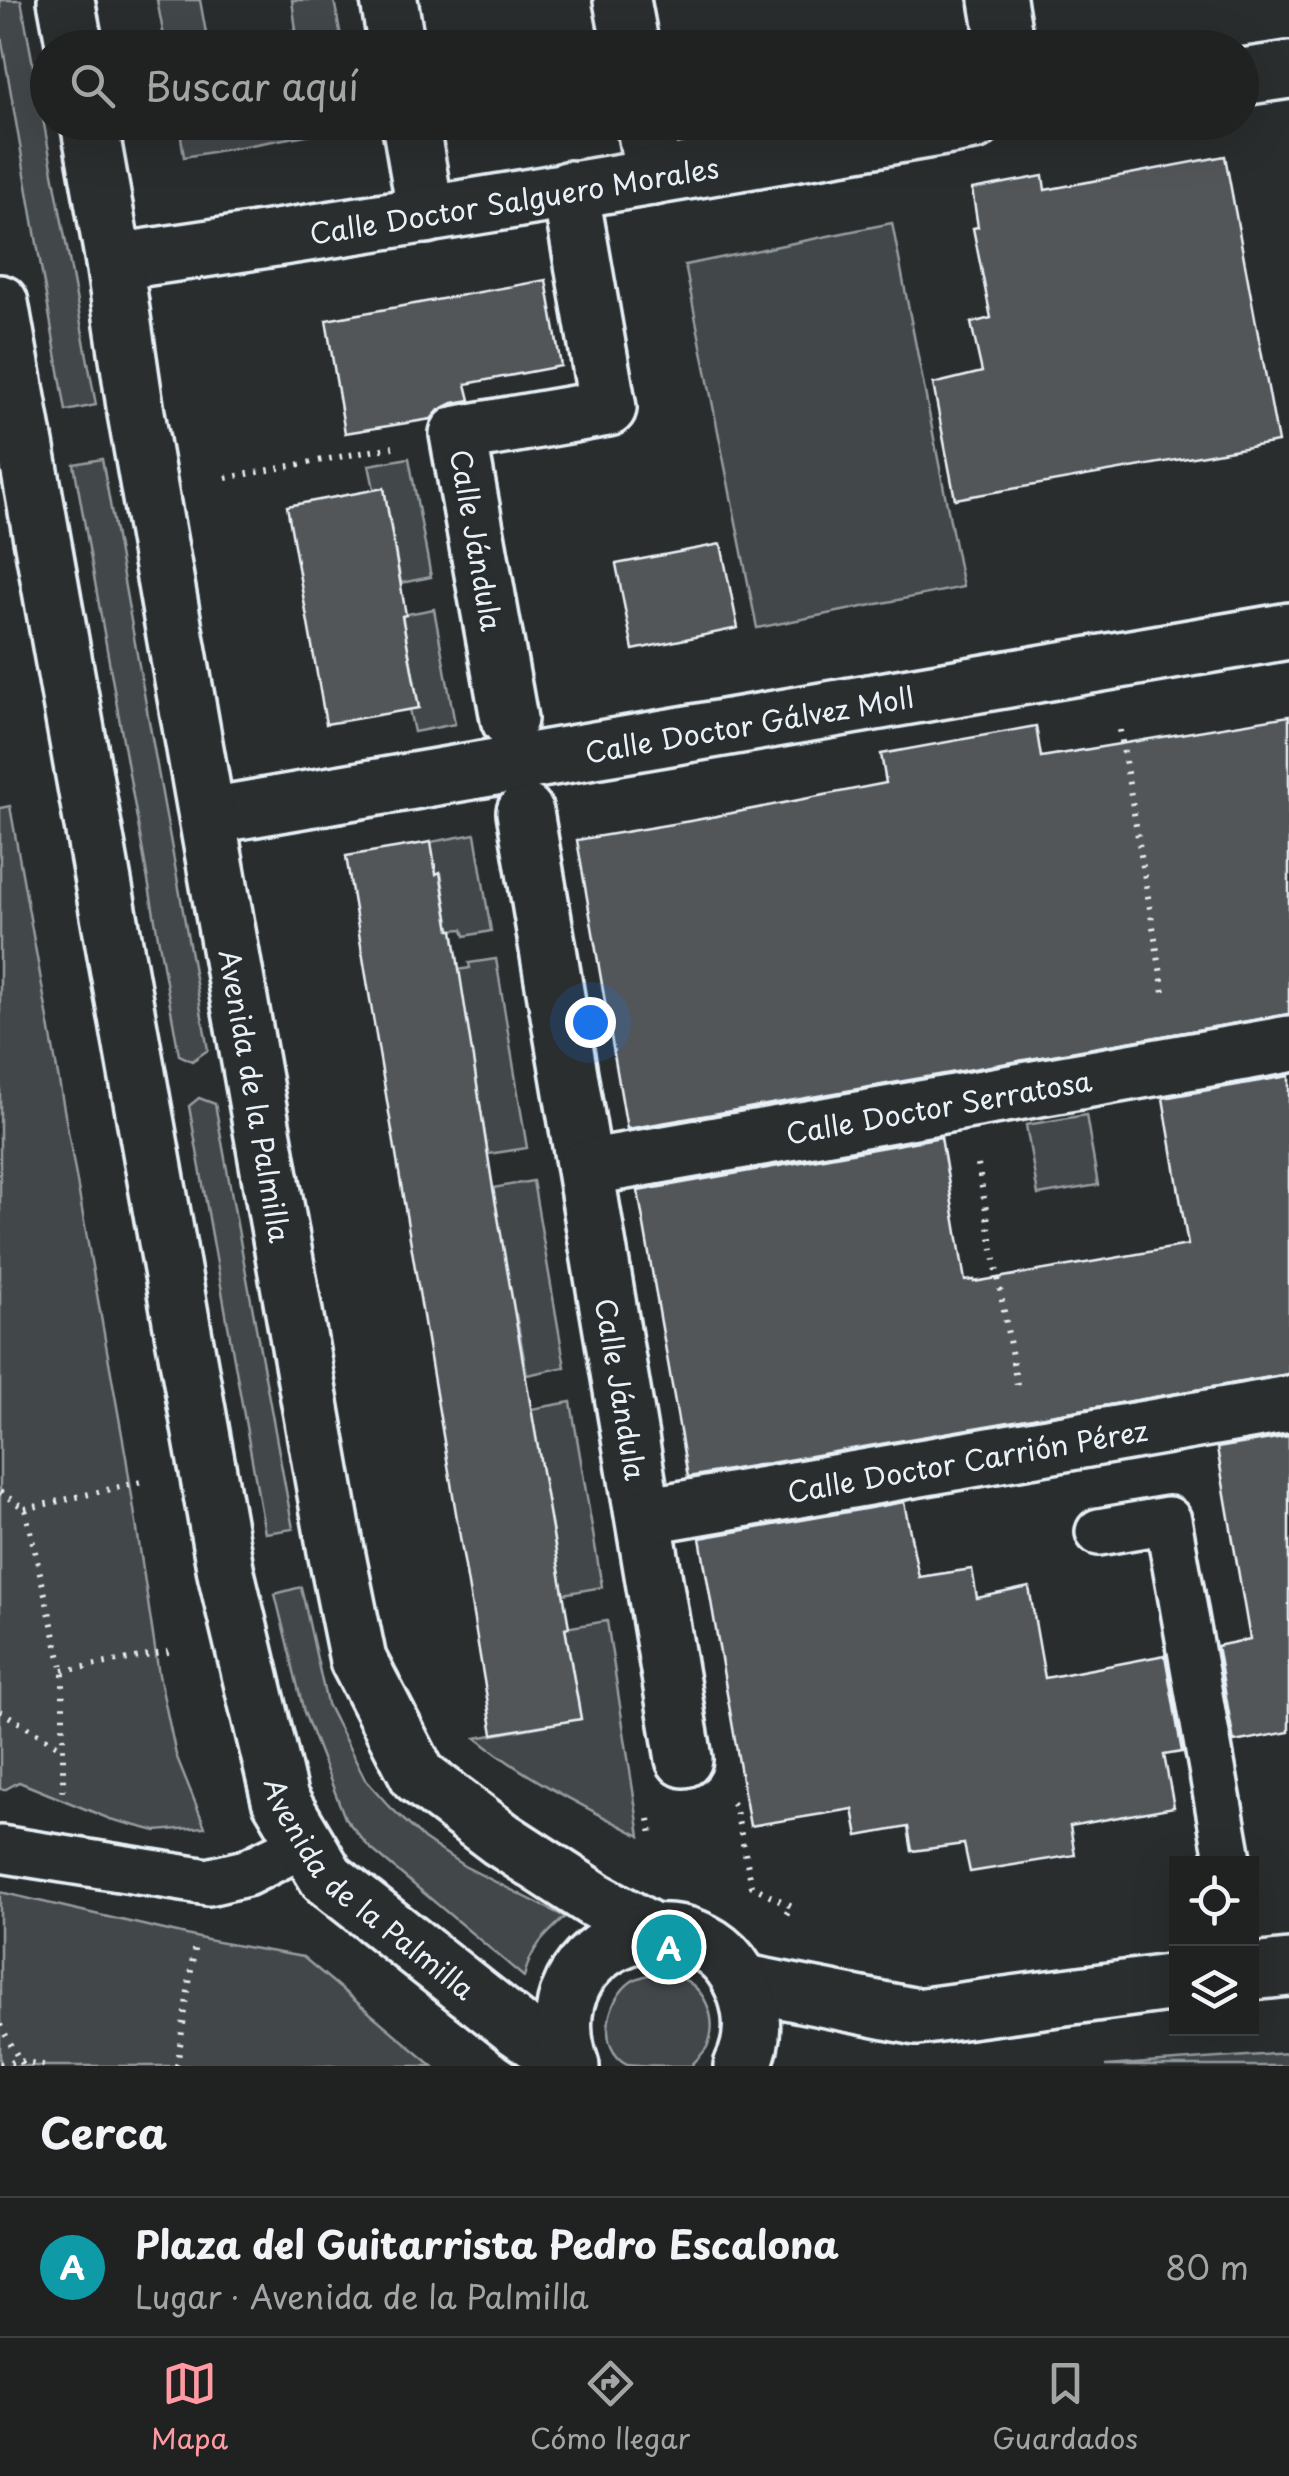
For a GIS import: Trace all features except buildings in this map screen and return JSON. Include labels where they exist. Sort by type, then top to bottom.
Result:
[{"type":"street","points":[[66,0],[72,30]]},
{"type":"street","points":[[389,0],[394,30]]},
{"type":"street","points":[[622,0],[628,30]]},
{"type":"street","points":[[998,0],[1003,30]]},
{"type":"street","points":[[1259,75],[1289,70]]},
{"type":"street","name":"Avenida de la Palmilla","points":[[92,140],[332,1532],[358,1660],[418,1776],[501,1839],[595,1900],[652,1931],[679,1934],[704,1943],[725,1960],[741,1982]]},
{"type":"street","points":[[413,140],[426,216]]},
{"type":"street","points":[[647,140],[654,177]]},
{"type":"street","name":"Calle Doctor Salguero Morales","points":[[114,262],[426,216],[869,140]]},
{"type":"street","name":"Calle Jándula","points":[[509,718],[458,434],[608,408],[570,189]]},
{"type":"street","name":"Avenida de la Palmilla","points":[[0,303],[226,1573],[280,1798],[328,1878],[517,2028],[570,2065]]},
{"type":"street","name":"Calle Doctor Gálvez Moll","points":[[209,816],[1289,631]]},
{"type":"street","name":"Calle Jándula","points":[[526,812],[684,1758]]},
{"type":"street","name":"Calle Doctor Serratosa","points":[[586,1168],[1289,1044]]},
{"type":"street","name":"Calle Doctor Carrión Pérez","points":[[644,1516],[1289,1404]]},
{"type":"street","points":[[570,2065],[563,2035],[564,2005],[576,1977],[596,1954],[622,1938],[652,1931]]},
{"type":"street","points":[[1259,1971],[1289,1968]]},
{"type":"street","points":[[741,1982],[916,2017],[1169,1983]]},
{"type":"street","points":[[741,1982],[750,2006],[752,2030],[742,2066]]},
{"type":"lane","points":[[1099,1532],[1168,1520],[1228,1856]]},
{"type":"lane","points":[[0,1850],[208,1882],[246,1873],[306,1844]]},
{"type":"path","points":[[226,478],[458,434]]},
{"type":"path","points":[[1119,721],[1176,1064]]},
{"type":"path","points":[[967,1101],[1028,1450]]},
{"type":"path","points":[[26,1509],[144,1482]]},
{"type":"path","points":[[0,1492],[26,1509],[63,1671],[63,1801]]},
{"type":"path","points":[[63,1671],[173,1652]]},
{"type":"path","points":[[0,1712],[64,1748]]},
{"type":"path","points":[[684,1758],[735,1806],[752,1886],[791,1906],[784,1918]]},
{"type":"path","points":[[176,2066],[196,1936]]},
{"type":"path","points":[[0,2024],[22,2063]]},
{"type":"path","points":[[0,2064],[48,2066]]},
{"type":"shaded area","points":[[0,0],[21,0],[30,49],[30,140],[47,140],[96,405],[66,411],[0,30]]},
{"type":"shaded area","points":[[157,0],[200,0],[205,30],[163,30]]},
{"type":"shaded area","points":[[292,0],[334,0],[340,30],[296,30]]},
{"type":"shaded area","points":[[182,140],[278,140],[184,157]]},
{"type":"shaded area","points":[[892,223],[963,587],[757,628],[685,265]]},
{"type":"shaded area","points":[[409,458],[431,577],[401,583],[384,488],[374,489],[369,465]]},
{"type":"shaded area","points":[[102,459],[208,1050],[192,1061],[179,1055],[74,464]]},
{"type":"shaded area","points":[[434,609],[455,724],[414,732],[409,709],[419,707],[402,615]]},
{"type":"shaded area","points":[[10,806],[126,1457],[159,1675],[176,1755],[205,1827],[156,1831],[110,1819],[19,1782],[0,1789],[0,808]]},
{"type":"shaded area","points":[[475,834],[491,931],[465,936],[463,929],[450,930],[441,873],[436,874],[431,842]]},
{"type":"shaded area","points":[[496,959],[527,1148],[488,1154],[458,970],[470,968],[469,963]]},
{"type":"shaded area","points":[[199,1098],[215,1104],[293,1529],[265,1533],[189,1106]]},
{"type":"shaded area","points":[[1086,1115],[1098,1185],[1038,1195],[1026,1125]]},
{"type":"shaded area","points":[[533,1181],[565,1367],[527,1375],[516,1314],[509,1314],[493,1188]]},
{"type":"shaded area","points":[[571,1402],[602,1587],[563,1594],[531,1409]]},
{"type":"shaded area","points":[[301,1587],[327,1704],[365,1779],[424,1839],[464,1866],[565,1917],[539,1944],[524,1977],[369,1847],[345,1818],[304,1712],[275,1594]]},
{"type":"shaded area","points":[[607,1621],[640,1836],[535,1779],[476,1738],[581,1719],[565,1628]]},
{"type":"shaded area","points":[[0,1892],[212,1941],[303,1957],[433,2066],[0,2066]]},
{"type":"shaded area","points":[[654,1973],[688,1982],[708,2006],[710,2037],[691,2066],[627,2064],[611,2047],[608,2023],[616,1999],[632,1981]]},
{"type":"shaded area","points":[[1289,2053],[1289,2066],[1105,2066]]},
{"type":"place","name":"Plaza del Guitarrista Pedro Escalona","points":[[669,1947]]}]
